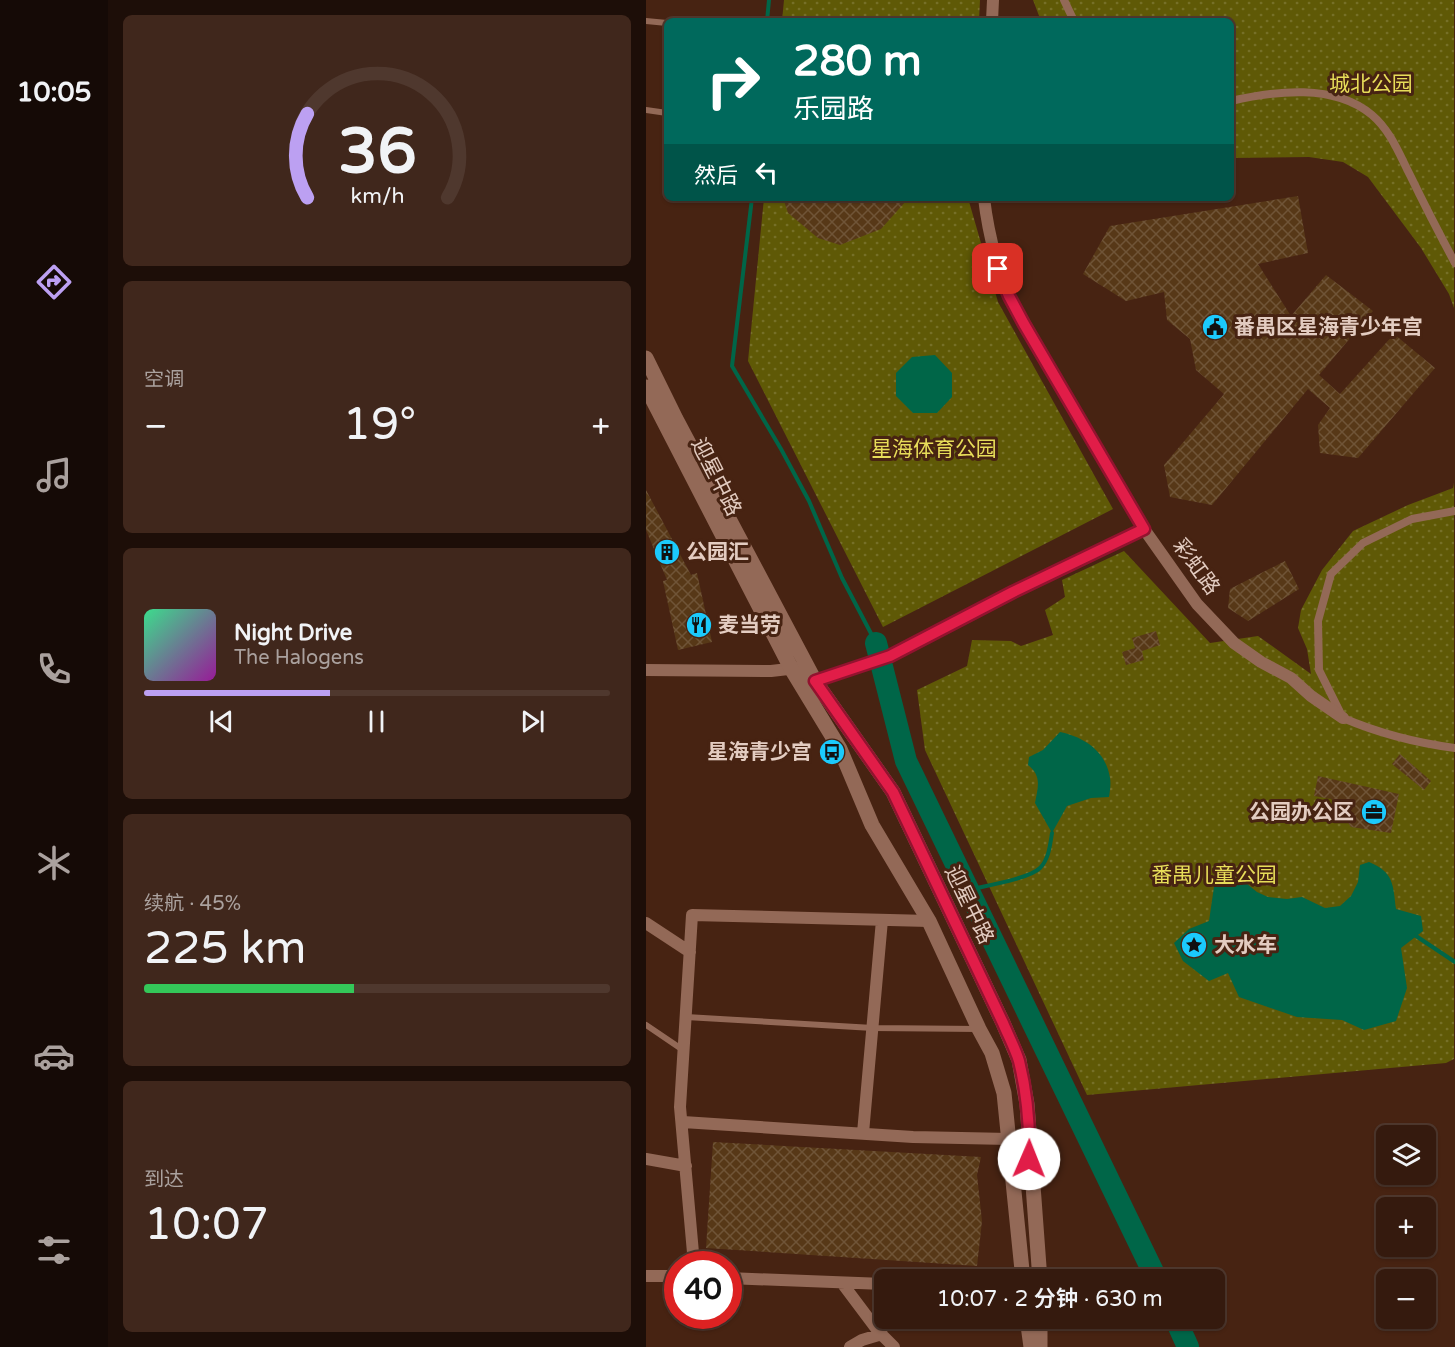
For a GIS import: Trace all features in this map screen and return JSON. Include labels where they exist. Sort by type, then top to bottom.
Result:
[{"type":"street","points":[[992,18],[993,0]]},
{"type":"street","points":[[1064,0],[1073,18]]},
{"type":"street","points":[[1234,100],[1261,94],[1286,92],[1314,94],[1345,99],[1373,115],[1394,142],[1454,263]]},
{"type":"street","name":"彩虹路","points":[[984,201],[998,269],[1009,296],[1144,529],[1197,604],[1234,644],[1291,678],[1311,696],[1343,718],[1395,736],[1454,748]]},
{"type":"street","name":"迎星中路","points":[[646,360],[840,749],[872,825],[929,921],[992,1053],[1004,1093],[1022,1269]]},
{"type":"street","name":"迎星中路","points":[[646,387],[799,667],[815,681],[893,792],[1003,1023],[1019,1060],[1027,1104],[1039,1269]]},
{"type":"street","points":[[646,407],[665,424]]},
{"type":"street","points":[[1343,718],[1319,670],[1318,621],[1331,574],[1363,543],[1412,519],[1454,511]]},
{"type":"street","points":[[815,681],[890,656],[1013,592],[1144,529]]},
{"type":"street","points":[[646,670],[799,667]]},
{"type":"street","points":[[693,1251],[680,1107],[692,915],[929,921]]},
{"type":"street","points":[[863,1133],[882,920]]},
{"type":"street","points":[[646,923],[690,952]]},
{"type":"street","points":[[683,1122],[863,1133],[1009,1139],[1030,1137]]},
{"type":"street","name":"迎星中路","points":[[1024,1269],[1030,1137]]},
{"type":"street","points":[[646,1159],[686,1166]]},
{"type":"street","points":[[646,1276],[664,1276]]},
{"type":"street","points":[[742,1279],[874,1284]]},
{"type":"street","points":[[842,1283],[894,1347]]},
{"type":"street","points":[[1024,1347],[1025,1329]]},
{"type":"street","points":[[1028,1329],[1031,1347]]},
{"type":"street","points":[[1040,1329],[1040,1347]]},
{"type":"street","points":[[850,1347],[862,1340],[882,1334]]},
{"type":"lane","points":[[646,21],[664,23]]},
{"type":"lane","points":[[646,110],[664,113]]},
{"type":"lane","points":[[686,1017],[873,1028],[979,1029]]},
{"type":"lane","points":[[646,1025],[684,1050]]},
{"type":"green space","points":[[784,0],[980,0],[979,18],[782,18]]},
{"type":"green space","name":"城北公园","points":[[1033,0],[1454,0],[1454,308],[1449,294],[1421,248],[1368,177],[1343,162],[1309,157],[1234,158],[1234,18],[1040,18]]},
{"type":"green space","name":"星海体育公园","points":[[764,201],[969,201],[998,302],[1113,509],[883,627],[748,361]]},
{"type":"green space","name":"番禺儿童公园","points":[[1454,483],[1454,1059],[1446,1063],[1087,1095],[925,750],[917,690],[967,666],[972,640],[1011,641],[1021,646],[1053,635],[1045,610],[1065,597],[1062,580],[1124,551],[1210,643],[1258,636],[1311,674],[1307,649],[1298,628],[1301,610],[1322,570],[1353,531],[1408,505],[1453,488]]},
{"type":"shaded area","points":[[935,355],[952,373],[952,397],[937,413],[913,413],[896,396],[896,373],[912,357]]},
{"type":"shaded area","points":[[1060,732],[1085,742],[1099,753],[1108,768],[1110,788],[1109,797],[1091,798],[1067,806],[1052,833],[1035,803],[1037,778],[1028,765],[1029,757],[1043,750]]},
{"type":"shaded area","points":[[1369,862],[1383,870],[1391,880],[1396,909],[1421,916],[1423,931],[1401,948],[1407,988],[1396,1021],[1364,1030],[1342,1020],[1297,1017],[1239,997],[1228,973],[1209,981],[1183,961],[1174,943],[1189,929],[1209,921],[1214,887],[1241,879],[1257,892],[1268,897],[1287,899],[1302,897],[1325,908],[1340,906],[1351,896],[1358,882],[1360,865]]},
{"type":"building","points":[[1298,196],[1308,253],[1258,264],[1291,316],[1326,275],[1373,311],[1319,375],[1340,394],[1394,334],[1435,368],[1358,458],[1320,453],[1318,425],[1330,408],[1308,389],[1212,505],[1170,497],[1164,465],[1224,394],[1196,370],[1190,339],[1167,320],[1164,292],[1126,301],[1083,274],[1110,226]]},
{"type":"building","points":[[784,201],[906,201],[881,229],[840,245],[818,238],[788,213]]},
{"type":"building","points":[[646,490],[691,575],[697,573],[712,642],[678,650],[663,581],[667,580],[646,530]]},
{"type":"building","points":[[1285,561],[1299,589],[1248,621],[1228,608],[1230,589]]},
{"type":"building","points":[[1156,631],[1160,645],[1142,651],[1144,660],[1126,665],[1122,652],[1135,648],[1132,638]]},
{"type":"building","points":[[1400,754],[1431,781],[1424,790],[1392,764]]},
{"type":"building","points":[[1318,776],[1399,794],[1391,833],[1351,827],[1331,799],[1314,796]]},
{"type":"building","points":[[713,1142],[981,1157],[977,1175],[982,1221],[977,1266],[706,1248]]},
{"type":"waterway","points":[[767,18],[769,0]]},
{"type":"waterway","points":[[752,201],[732,366],[809,501],[842,578],[876,643]]},
{"type":"waterway","points":[[876,643],[906,761],[1152,1269]]},
{"type":"waterway","points":[[968,890],[1017,879],[1040,868],[1049,852],[1052,833]]},
{"type":"waterway","points":[[1416,936],[1455,962]]},
{"type":"waterway","points":[[1180,1329],[1188,1347]]},
{"type":"place","name":"番禺区星海青少年宫","points":[[1215,327]]},
{"type":"place","name":"公园汇","points":[[667,552]]},
{"type":"place","name":"麦当劳","points":[[699,625]]},
{"type":"place","name":"星海青少宫","points":[[832,752]]},
{"type":"place","name":"公园办公区","points":[[1374,812]]},
{"type":"place","name":"大水车","points":[[1194,945]]},
{"type":"route","points":[[998,269],[1024,324],[1144,529],[1013,592],[890,656],[815,681],[893,792],[1003,1023],[1019,1060],[1027,1104],[1029,1159]]}]
